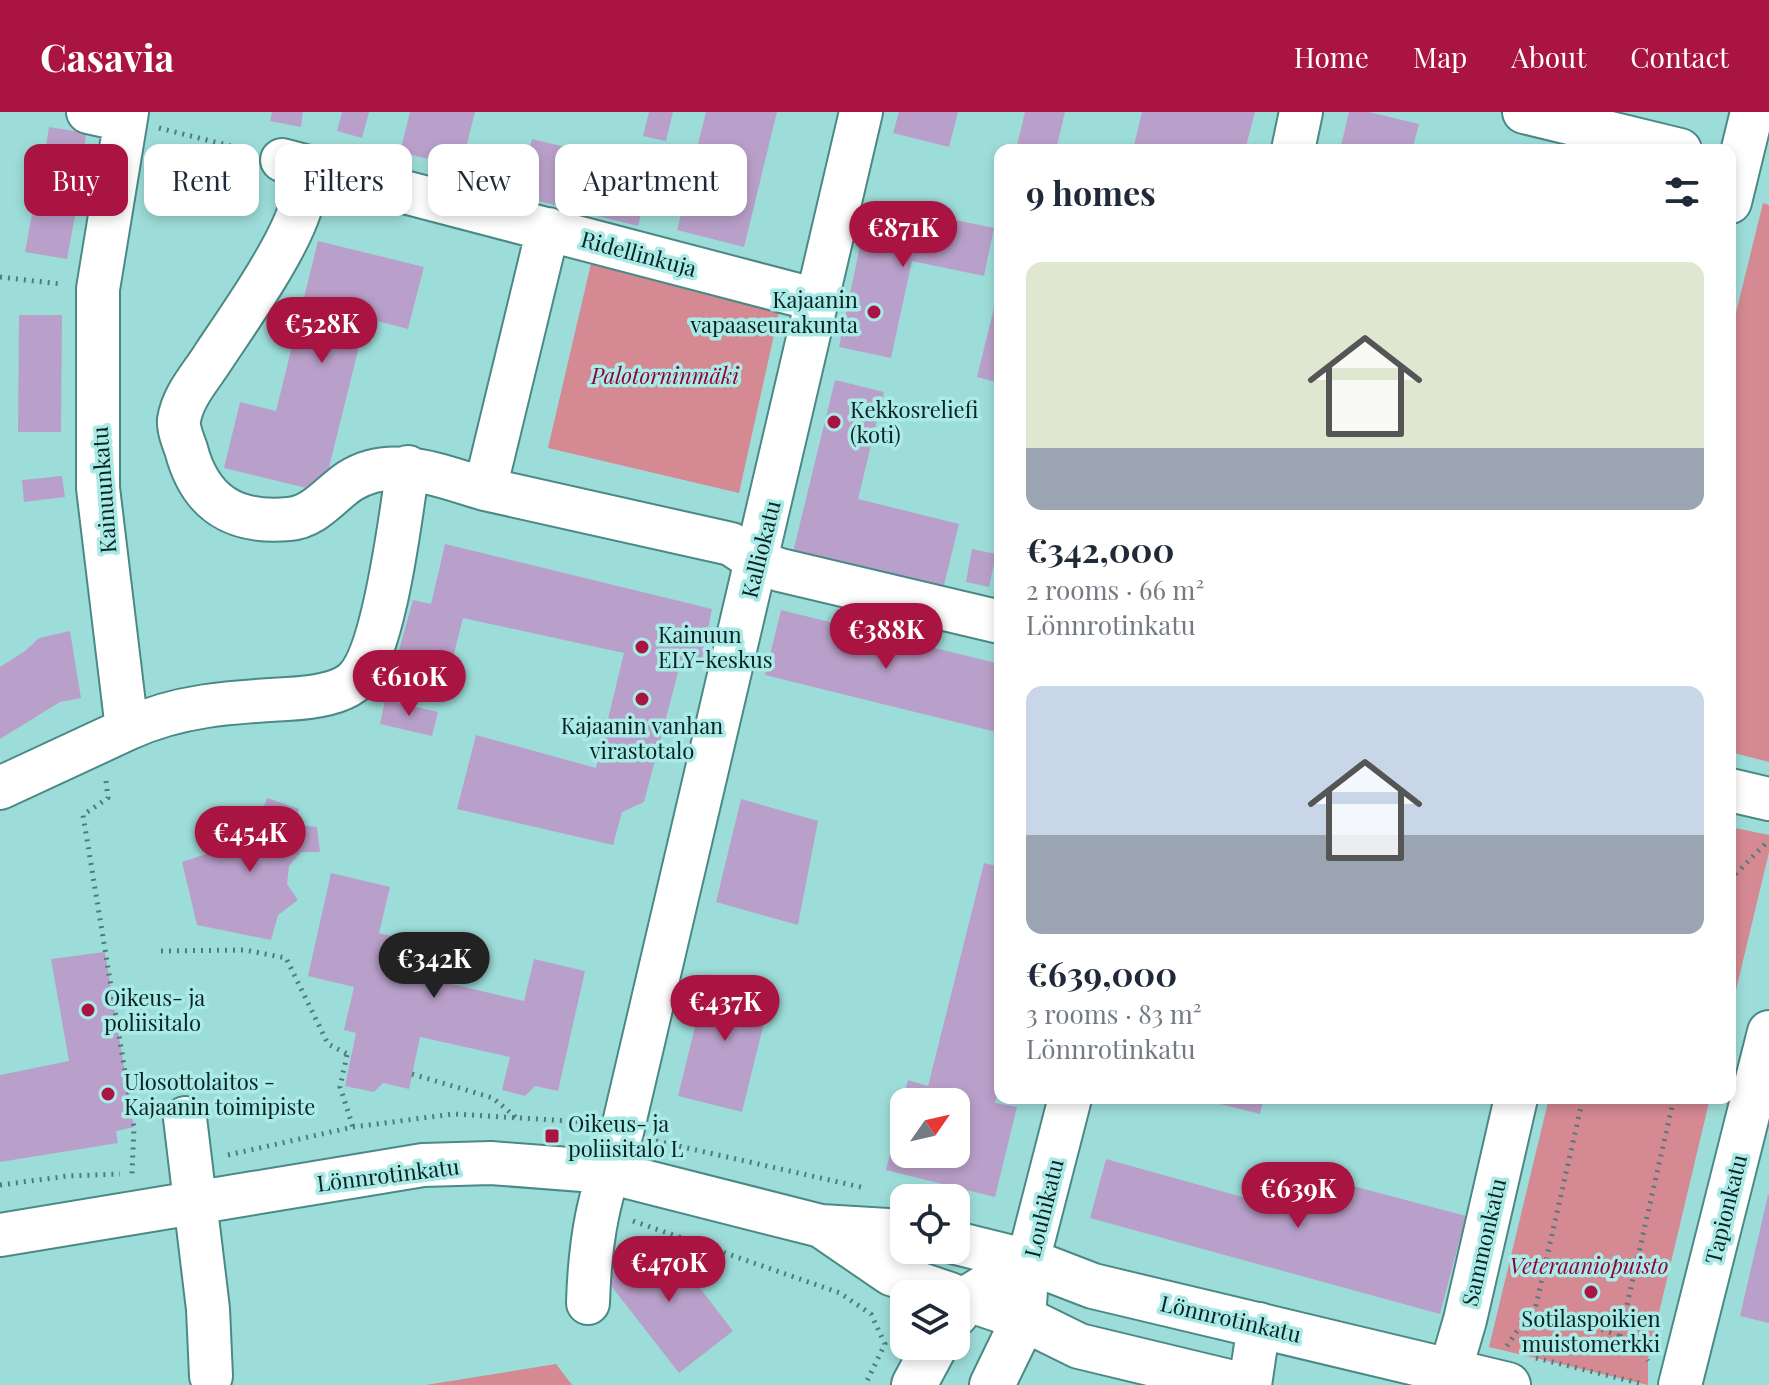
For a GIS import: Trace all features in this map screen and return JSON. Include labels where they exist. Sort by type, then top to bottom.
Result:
[{"type":"main road","points":[[970,1294],[1028,1261]]},
{"type":"main road","name":"Lönnrotinkatu","points":[[1028,1261],[1093,1286],[1259,1324],[1449,1377],[1519,1365]]},
{"type":"main road","points":[[992,1385],[1024,1319]]},
{"type":"main road","name":"Lönnrotinkatu","points":[[1024,1319],[1079,1346],[1241,1385]]},
{"type":"main road","points":[[914,1385],[927,1360]]},
{"type":"street","name":"Kalliokatu","points":[[588,1303],[590,1243],[602,1191],[622,1132],[861,112]]},
{"type":"street","points":[[1294,144],[1301,112]]},
{"type":"street","points":[[1524,112],[1655,144]]},
{"type":"street","points":[[1742,175],[1752,112]]},
{"type":"street","name":"Kainuunkatu","points":[[113,115],[98,289],[98,488],[127,729]]},
{"type":"street","name":"Ridellinkuja","points":[[412,193],[817,300]]},
{"type":"street","points":[[296,216],[214,358],[192,387],[178,422],[189,463],[207,497],[229,511],[258,520],[293,519],[319,508],[351,480],[372,472],[408,467],[485,489],[731,544],[758,562],[994,621]]},
{"type":"street","points":[[485,489],[548,229]]},
{"type":"street","points":[[0,788],[150,718],[234,701],[291,699],[329,693],[351,683],[367,666],[379,622],[394,561],[408,467]]},
{"type":"street","points":[[1736,791],[1769,799]]},
{"type":"street","name":"Tapionkatu","points":[[1666,1378],[1769,1032]]},
{"type":"street","name":"Louhikatu","points":[[1024,1319],[1028,1261],[1068,1104]]},
{"type":"street","name":"Sammonkatu","points":[[1449,1377],[1515,1104]]},
{"type":"street","points":[[185,1118],[208,1309],[211,1376]]},
{"type":"street","name":"Lönnrotinkatu","points":[[0,1235],[423,1165],[491,1163],[602,1191],[821,1226],[890,1230]]},
{"type":"street","name":"Lönnrotinkatu","points":[[821,1226],[891,1274],[906,1280]]},
{"type":"street","name":"Lönnrotinkatu","points":[[970,1246],[1028,1261]]},
{"type":"street","name":"Lönnrotinkatu","points":[[970,1304],[1024,1319]]},
{"type":"street","points":[[1250,1385],[1259,1324]]},
{"type":"path","points":[[113,115],[275,157]]},
{"type":"path","points":[[0,277],[98,289]]},
{"type":"path","points":[[1736,874],[1769,840]]},
{"type":"path","points":[[161,951],[245,950],[286,958],[328,1044],[349,1056],[340,1087],[353,1127]]},
{"type":"path","points":[[412,1074],[493,1098],[519,1120]]},
{"type":"path","points":[[1582,1104],[1534,1314],[1523,1322],[1506,1349],[1519,1365],[1648,1385]]},
{"type":"path","points":[[1620,1336],[1673,1104]]},
{"type":"path","points":[[602,1191],[752,1260],[840,1293],[871,1314],[885,1344],[865,1385]]},
{"type":"path","points":[[1534,1314],[1620,1336],[1636,1345],[1666,1378]]},
{"type":"green space","points":[[1763,203],[1769,205],[1769,762],[1736,754],[1736,313]]},
{"type":"green space","name":"Palotorninmäki","points":[[593,255],[781,303],[739,493],[548,448]]},
{"type":"green space","points":[[1736,828],[1769,835],[1769,852],[1736,990]]},
{"type":"green space","name":"Veteraaniopuisto","points":[[1548,1104],[1709,1104],[1648,1359],[1648,1385],[1489,1347]]},
{"type":"green space","points":[[556,1364],[572,1385],[426,1385]]},
{"type":"building","points":[[272,112],[303,112],[301,127],[270,121]]},
{"type":"building","points":[[342,112],[369,112],[362,138],[337,131]]},
{"type":"building","points":[[410,112],[475,112],[467,144],[428,144],[428,159],[412,155],[412,144],[402,144]]},
{"type":"building","points":[[649,112],[673,112],[666,141],[643,136]]},
{"type":"building","points":[[706,112],[777,112],[744,247],[677,230],[680,216],[747,216],[747,144],[698,144]]},
{"type":"building","points":[[899,112],[958,112],[949,147],[893,133]]},
{"type":"building","points":[[1025,112],[1065,112],[1057,144],[1017,144]]},
{"type":"building","points":[[1142,112],[1255,112],[1247,144],[1134,144]]},
{"type":"building","points":[[1349,112],[1369,112],[1419,124],[1414,144],[1341,144]]},
{"type":"building","points":[[49,127],[86,133],[85,144],[46,144]]},
{"type":"building","points":[[532,139],[555,145],[555,205],[539,201],[539,144],[531,144]]},
{"type":"building","name":"Kajaanin vapaaseurakunta","points":[[869,202],[994,228],[984,276],[912,261],[891,358],[839,347]]},
{"type":"building","points":[[32,216],[75,216],[67,259],[25,252]]},
{"type":"building","points":[[598,216],[640,216],[638,226]]},
{"type":"building","points":[[318,241],[424,267],[408,329],[366,318],[323,492],[224,468],[240,402],[276,411]]},
{"type":"building","points":[[994,308],[994,381],[977,377]]},
{"type":"building","points":[[19,315],[62,315],[61,432],[18,432]]},
{"type":"building","points":[[835,380],[884,392],[858,499],[959,524],[943,589],[793,552]]},
{"type":"building","points":[[62,476],[65,497],[24,502],[22,480]]},
{"type":"building","name":"Kajaanin vanhan virastotalo","points":[[445,544],[712,609],[701,663],[681,661],[644,802],[622,812],[613,845],[457,809],[476,735],[596,768],[624,653],[463,618],[444,693],[391,679],[413,600],[431,604]]},
{"type":"building","points":[[972,549],[994,554],[989,587],[966,582]]},
{"type":"building","points":[[781,610],[994,663],[994,732],[765,675]]},
{"type":"building","points":[[70,631],[81,698],[60,702],[0,739],[0,667],[39,638]]},
{"type":"building","points":[[385,700],[438,712],[432,736],[380,724]]},
{"type":"building","points":[[267,798],[299,809],[295,820],[300,825],[317,827],[320,852],[301,852],[289,866],[287,884],[298,900],[278,915],[271,940],[197,925],[182,862],[215,851],[220,831],[254,835]]},
{"type":"building","points":[[741,799],[818,821],[798,925],[716,902]]},
{"type":"building","points":[[984,863],[994,866],[994,1104],[1017,1107],[995,1197],[970,1191],[970,1184],[943,1184],[886,1170],[890,1154],[890,1168],[970,1168],[970,1088],[906,1088],[908,1080],[928,1086]]},
{"type":"building","points":[[331,873],[390,887],[379,933],[450,950],[443,982],[524,1001],[534,959],[585,971],[558,1091],[535,1086],[525,1096],[502,1090],[510,1057],[420,1037],[409,1089],[383,1083],[374,1092],[345,1086],[356,1033],[344,1030],[354,987],[308,976]]},
{"type":"building","name":"Oikeus- ja poliisitalo","points":[[105,952],[134,1127],[116,1131],[118,1143],[0,1162],[0,1075],[69,1061],[51,959]]},
{"type":"building","points":[[708,974],[772,990],[742,1112],[678,1096]]},
{"type":"building","points":[[1220,1104],[1262,1104],[1260,1114]]},
{"type":"building","points":[[1106,1159],[1278,1207],[1289,1169],[1466,1216],[1440,1314],[1090,1218]]},
{"type":"building","points":[[1769,1195],[1769,1323],[1740,1316]]},
{"type":"building","points":[[660,1236],[733,1331],[679,1373],[605,1278]]},
{"type":"place","name":"Kajaanin vapaaseurakunta","points":[[874,312]]},
{"type":"place","name":"Kekkosreliefi (koti)","points":[[834,422]]},
{"type":"place","name":"Kainuun ELY-keskus","points":[[642,647]]},
{"type":"place","name":"Kajaanin vanhan virastotalo","points":[[642,699]]},
{"type":"place","name":"Oikeus- ja poliisitalo","points":[[88,1010]]},
{"type":"place","name":"Ulosottolaitos - Kajaanin toimipiste","points":[[108,1094]]},
{"type":"place","name":"Oikeus- ja poliisitalo L","points":[[552,1136]]},
{"type":"place","name":"Sotilaspoikien muistomerkki","points":[[1591,1292]]}]
